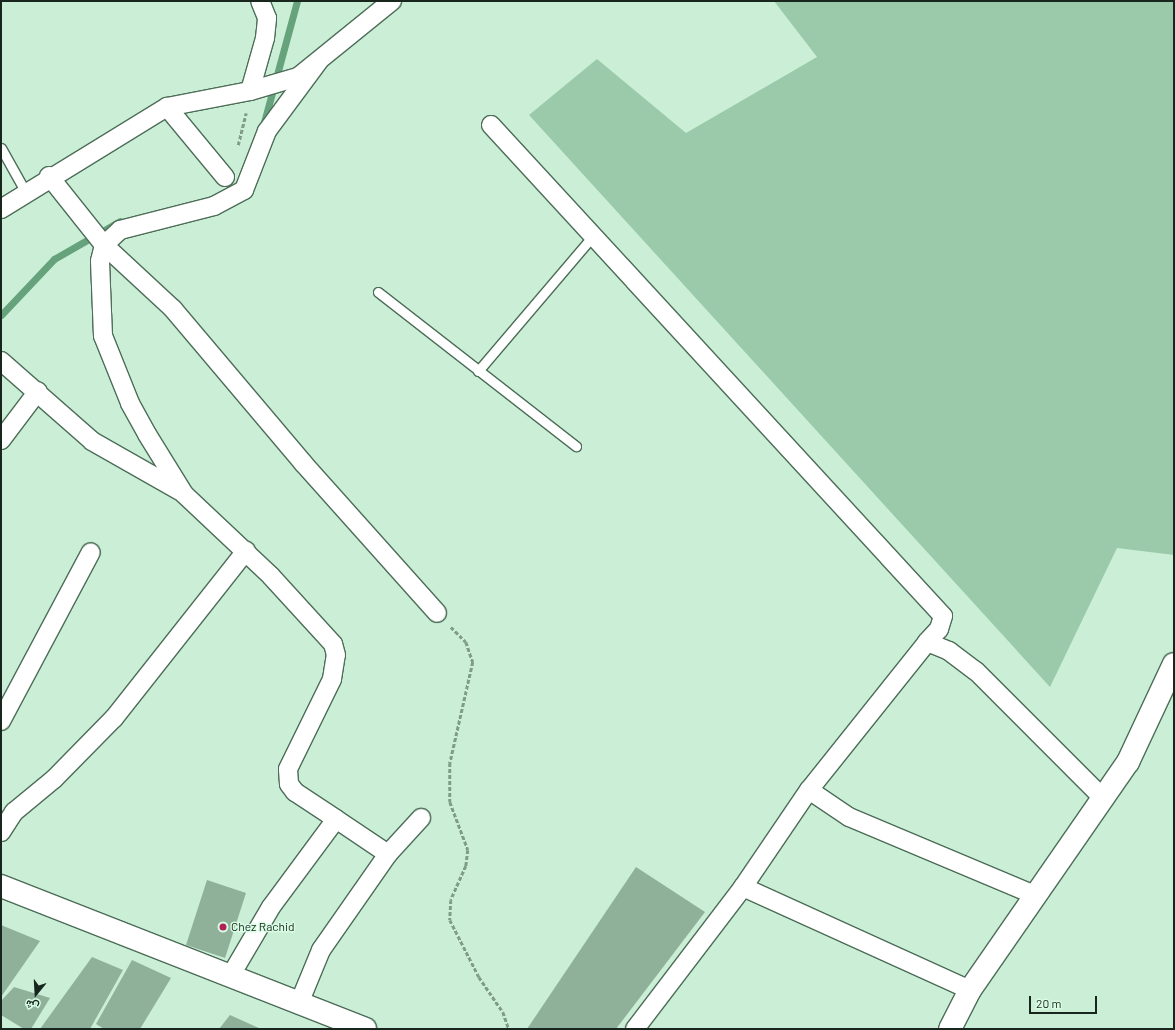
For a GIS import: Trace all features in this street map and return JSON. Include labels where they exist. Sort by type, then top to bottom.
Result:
[{"type":"street","points":[[255,90],[265,38],[267,18],[260,1]]},
{"type":"street","points":[[1,209],[25,191],[49,176],[166,107],[286,83],[318,62],[392,1]]},
{"type":"street","points":[[184,494],[130,403],[104,336],[98,281],[104,245],[120,230],[214,206],[244,190],[267,131],[318,62]]},
{"type":"street","points":[[166,107],[225,177]]},
{"type":"street","points":[[491,126],[943,616],[939,629],[809,790],[744,887],[635,1029]]},
{"type":"street","points":[[49,176],[104,245],[173,309],[302,463],[437,613]]},
{"type":"street","points":[[1,360],[38,391],[92,442],[184,494],[246,551],[333,644],[336,655],[332,679],[294,753],[288,778],[294,792],[388,854]]},
{"type":"street","points":[[1,440],[38,391]]},
{"type":"street","points":[[1,832],[14,812],[64,770],[114,718],[246,551]]},
{"type":"street","points":[[1,721],[91,552]]},
{"type":"street","points":[[927,642],[949,651],[976,671],[1102,798]]},
{"type":"street","points":[[950,1029],[970,990],[1128,762],[1174,664]]},
{"type":"street","points":[[809,790],[849,817],[1035,895]]},
{"type":"street","points":[[300,1001],[321,950],[388,854],[421,818]]},
{"type":"street","points":[[231,976],[271,907],[336,819]]},
{"type":"street","points":[[1,886],[180,959],[300,1001],[364,1029]]},
{"type":"street","points":[[744,887],[970,990]]},
{"type":"lane","points":[[1,148],[25,191]]},
{"type":"lane","points":[[478,371],[593,236]]},
{"type":"lane","points":[[378,292],[576,446]]},
{"type":"path","points":[[225,177],[236,153],[255,90]]},
{"type":"path","points":[[437,613],[466,642],[473,662],[450,768],[450,802],[468,850],[466,866],[451,900],[450,920],[479,977],[503,1012],[509,1029]]},
{"type":"green space","points":[[774,1],[1174,1],[1174,555],[1117,548],[1050,687],[529,115],[597,59],[686,133],[817,57]]},
{"type":"building","points":[[636,867],[705,912],[616,1029],[527,1029]]},
{"type":"building","points":[[207,880],[246,893],[225,958],[186,945]]},
{"type":"building","points":[[1,925],[40,941],[1,997]]},
{"type":"building","points":[[92,957],[123,970],[90,1029],[40,1029]]},
{"type":"building","points":[[132,960],[171,978],[140,1029],[104,1029],[96,1024]]},
{"type":"building","points":[[14,987],[50,998],[31,1029],[24,1029],[1,1015],[1,1001]]},
{"type":"building","points":[[230,1015],[261,1029],[219,1029]]},
{"type":"waterway","points":[[263,126],[297,1]]},
{"type":"waterway","points":[[1,315],[54,259],[120,221]]},
{"type":"place","name":"Chez Rachid","points":[[223,927]]}]
